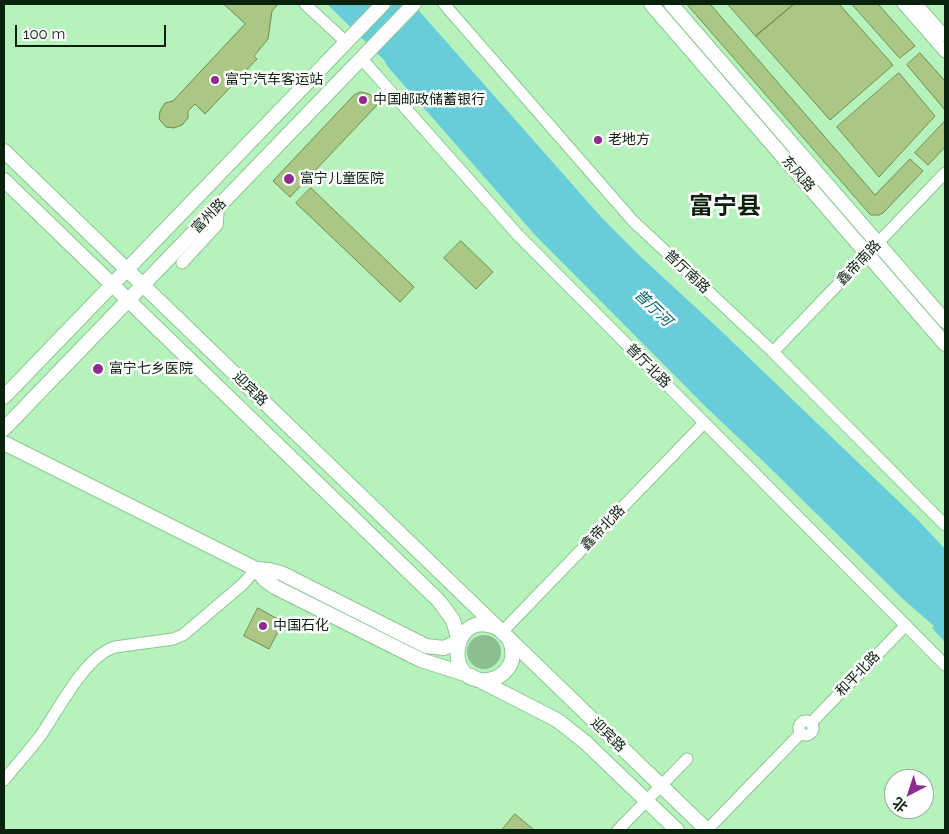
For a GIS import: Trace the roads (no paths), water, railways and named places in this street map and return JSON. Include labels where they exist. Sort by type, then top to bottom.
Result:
[{"type":"main road","name":"富州路","points":[[4,397],[383,4]]},
{"type":"main road","name":"富州路","points":[[4,429],[414,4]]},
{"type":"main road","name":"东风路","points":[[650,4],[945,344]]},
{"type":"main road","name":"东风路","points":[[671,4],[945,321]]},
{"type":"main road","name":"迎宾路","points":[[4,151],[707,830]]},
{"type":"main road","name":"迎宾路","points":[[4,180],[439,600],[453,620],[459,641],[458,661],[470,676],[547,714],[567,727],[586,742],[677,830]]},
{"type":"main road","points":[[4,443],[256,569],[269,570],[281,574],[426,646],[444,648],[459,641],[462,635],[473,627],[486,624],[503,633],[513,650],[510,664],[502,674],[490,680],[484,680],[420,660],[275,587],[264,580],[256,569]]},
{"type":"street","points":[[305,4],[346,42]]},
{"type":"street","name":"普厅南路","points":[[444,4],[621,208],[645,233],[773,352],[945,525]]},
{"type":"street","points":[[903,4],[945,52]]},
{"type":"street","points":[[917,4],[945,36]]},
{"type":"street","name":"普厅北路","points":[[361,58],[517,234],[945,665]]},
{"type":"street","name":"鑫帝南路","points":[[773,352],[945,173]]},
{"type":"street","points":[[182,263],[217,225],[219,201]]},
{"type":"street","name":"鑫帝北路","points":[[503,633],[704,423]]},
{"type":"street","points":[[4,780],[40,736],[74,683],[98,656],[110,648],[174,639],[183,635],[243,584],[256,569]]},
{"type":"street","name":"和平北路","points":[[707,830],[801,733],[807,735],[811,733],[813,729],[811,723],[906,625]]},
{"type":"street","points":[[618,830],[687,759]]},
{"type":"water","name":"普厅河","points":[[327,4],[413,4],[602,218],[917,519],[945,549],[945,642],[932,628],[934,626],[903,599],[707,408],[535,235],[388,67],[384,60]]},
{"type":"place","name":"富宁汽车客运站","points":[[215,80]]},
{"type":"place","name":"中国邮政储蓄银行","points":[[363,100]]},
{"type":"place","name":"老地方","points":[[598,140]]},
{"type":"place","name":"富宁儿童医院","points":[[289,179]]},
{"type":"place","name":"富宁七乡医院","points":[[98,369]]},
{"type":"place","name":"中国石化","points":[[263,626]]},
{"type":"district","name":"富宁县","points":[[725,207]]}]
